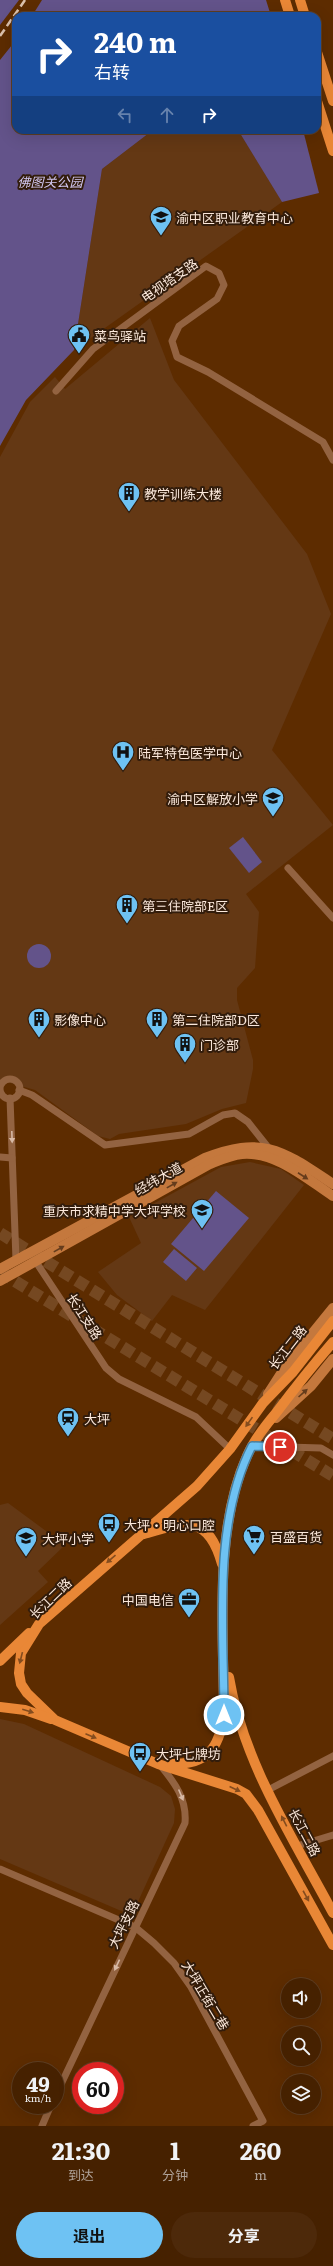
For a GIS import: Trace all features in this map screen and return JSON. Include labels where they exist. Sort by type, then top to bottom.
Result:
[{"type":"main road","points":[[285,0],[289,12]]},
{"type":"main road","points":[[300,0],[304,12]]},
{"type":"main road","points":[[321,64],[333,101]]},
{"type":"main road","points":[[321,114],[333,151]]},
{"type":"main road","name":"经纬大道","points":[[0,1269],[205,1158],[241,1147],[259,1146],[268,1148],[296,1160],[333,1184]]},
{"type":"main road","name":"经纬大道","points":[[0,1282],[210,1164],[242,1154],[256,1154],[279,1162],[333,1196]]},
{"type":"main road","name":"长江二路","points":[[333,1308],[286,1366],[263,1403],[230,1449],[197,1486],[39,1624],[21,1653],[19,1673],[27,1693],[55,1720],[158,1764],[228,1785],[246,1794],[258,1810],[333,1945]]},
{"type":"main road","name":"长江二路","points":[[263,1403],[293,1372],[333,1321]]},
{"type":"main road","name":"长江二路","points":[[158,1764],[193,1762],[200,1760],[214,1747],[222,1729],[224,1715],[224,1570],[227,1536],[238,1479],[252,1446],[302,1379],[333,1342]]},
{"type":"main road","name":"长江二路","points":[[264,1429],[311,1386],[333,1359]]},
{"type":"main road","name":"长江二路","points":[[141,1534],[172,1526],[197,1526],[209,1533],[217,1544],[224,1570]]},
{"type":"main road","points":[[2,1655],[39,1624]]},
{"type":"main road","name":"长江二路","points":[[224,1648],[238,1716],[268,1790],[333,1913]]},
{"type":"main road","points":[[0,1707],[25,1710],[55,1720]]},
{"type":"street","name":"电视塔支路","points":[[56,391],[93,349],[206,266],[219,274],[224,285],[217,299],[179,326],[172,341],[177,357],[208,372],[323,442],[333,460]]},
{"type":"street","points":[[288,868],[333,918]]},
{"type":"street","points":[[10,1079],[16,1081],[19,1090],[16,1096],[10,1098],[5,1097],[1,1092],[0,1086],[4,1081],[10,1079]]},
{"type":"street","points":[[19,1090],[32,1095],[105,1146],[189,1134],[229,1113],[235,1114],[248,1122],[279,1162]]},
{"type":"street","points":[[10,1098],[16,1260]]},
{"type":"street","points":[[0,1158],[12,1158]]},
{"type":"street","name":"长江支路","points":[[36,1262],[97,1357],[119,1379],[196,1417],[230,1449]]},
{"type":"street","points":[[252,1446],[321,1448],[333,1455]]},
{"type":"street","points":[[268,1790],[333,1756]]},
{"type":"street","name":"大坪支路","points":[[64,2078],[184,1823],[185,1813],[180,1793],[171,1778],[158,1764]]},
{"type":"street","points":[[297,1846],[333,1835]]},
{"type":"street","name":"大坪正街二巷","points":[[0,1869],[135,1927],[154,1942],[174,1963],[191,1987],[263,2121],[253,2126]]},
{"type":"street","points":[[42,2126],[47,2114]]},
{"type":"shaded area","name":"渝中区职业教育中心","points":[[148,134],[240,134],[282,202],[74,350],[102,169]]},
{"type":"shaded area","name":"陆军特色医学中心","points":[[150,318],[174,380],[307,554],[331,614],[272,750],[333,825],[246,894],[259,912],[255,968],[237,988],[237,1000],[253,1060],[253,1069],[246,1103],[222,1109],[186,1124],[119,1134],[110,1139],[98,1136],[35,1090],[0,1080],[0,457],[30,402],[55,377],[65,389]]},
{"type":"shaded area","name":"重庆市求精中学大坪学校","points":[[250,1162],[281,1169],[304,1185],[205,1310],[172,1295],[152,1321],[117,1295],[98,1272],[141,1243],[129,1217],[221,1167]]},
{"type":"shaded area","name":"大坪小学","points":[[8,1503],[65,1545],[38,1571],[48,1582],[0,1625],[0,1505]]},
{"type":"shaded area","points":[[0,1719],[24,1724],[160,1787],[171,1796],[175,1809],[174,1823],[136,1906],[126,1913],[0,1859]]},
{"type":"green space","points":[[0,0],[19,0],[0,25]]},
{"type":"green space","points":[[42,0],[266,0],[270,12],[34,12]]},
{"type":"green space","name":"佛图关公园","points":[[12,45],[12,134],[148,134],[102,169],[74,350],[26,400],[0,446],[0,60]]},
{"type":"green space","points":[[240,134],[304,134],[319,193],[282,202]]},
{"type":"green space","points":[[243,837],[262,862],[249,873],[229,848]]},
{"type":"green space","points":[[39,944],[47,948],[51,956],[47,964],[39,968],[31,964],[27,956],[31,948]]},
{"type":"green space","points":[[216,1191],[249,1218],[204,1271],[171,1244]]},
{"type":"green space","points":[[174,1249],[197,1268],[186,1281],[163,1262]]},
{"type":"tunnel","points":[[0,1233],[333,1439]]},
{"type":"tunnel","points":[[0,1272],[333,1476]]},
{"type":"railway","points":[[17,12],[25,0]]},
{"type":"railway","points":[[0,36],[12,19]]},
{"type":"place","name":"渝中区职业教育中心","points":[[161,236]]},
{"type":"place","name":"菜鸟驿站","points":[[79,354]]},
{"type":"place","name":"教学训练大楼","points":[[129,512]]},
{"type":"place","name":"陆军特色医学中心","points":[[123,772]]},
{"type":"place","name":"渝中区解放小学","points":[[273,818]]},
{"type":"place","name":"第三住院部E区","points":[[127,924]]},
{"type":"place","name":"影像中心","points":[[39,1038]]},
{"type":"place","name":"第二住院部D区","points":[[157,1038]]},
{"type":"place","name":"门诊部","points":[[185,1064]]},
{"type":"place","name":"重庆市求精中学大坪学校","points":[[202,1230]]},
{"type":"place","name":"大坪","points":[[68,1438]]},
{"type":"place","name":"大坪‧明心口腔","points":[[109,1544]]},
{"type":"place","name":"百盛百货","points":[[254,1556]]},
{"type":"place","name":"大坪小学","points":[[26,1558]]},
{"type":"place","name":"中国电信","points":[[189,1618]]},
{"type":"place","name":"大坪七牌坊","points":[[140,1772]]},
{"type":"route","points":[[224,1715],[224,1570],[227,1536],[232,1507],[238,1479],[252,1446],[280,1447]]}]
